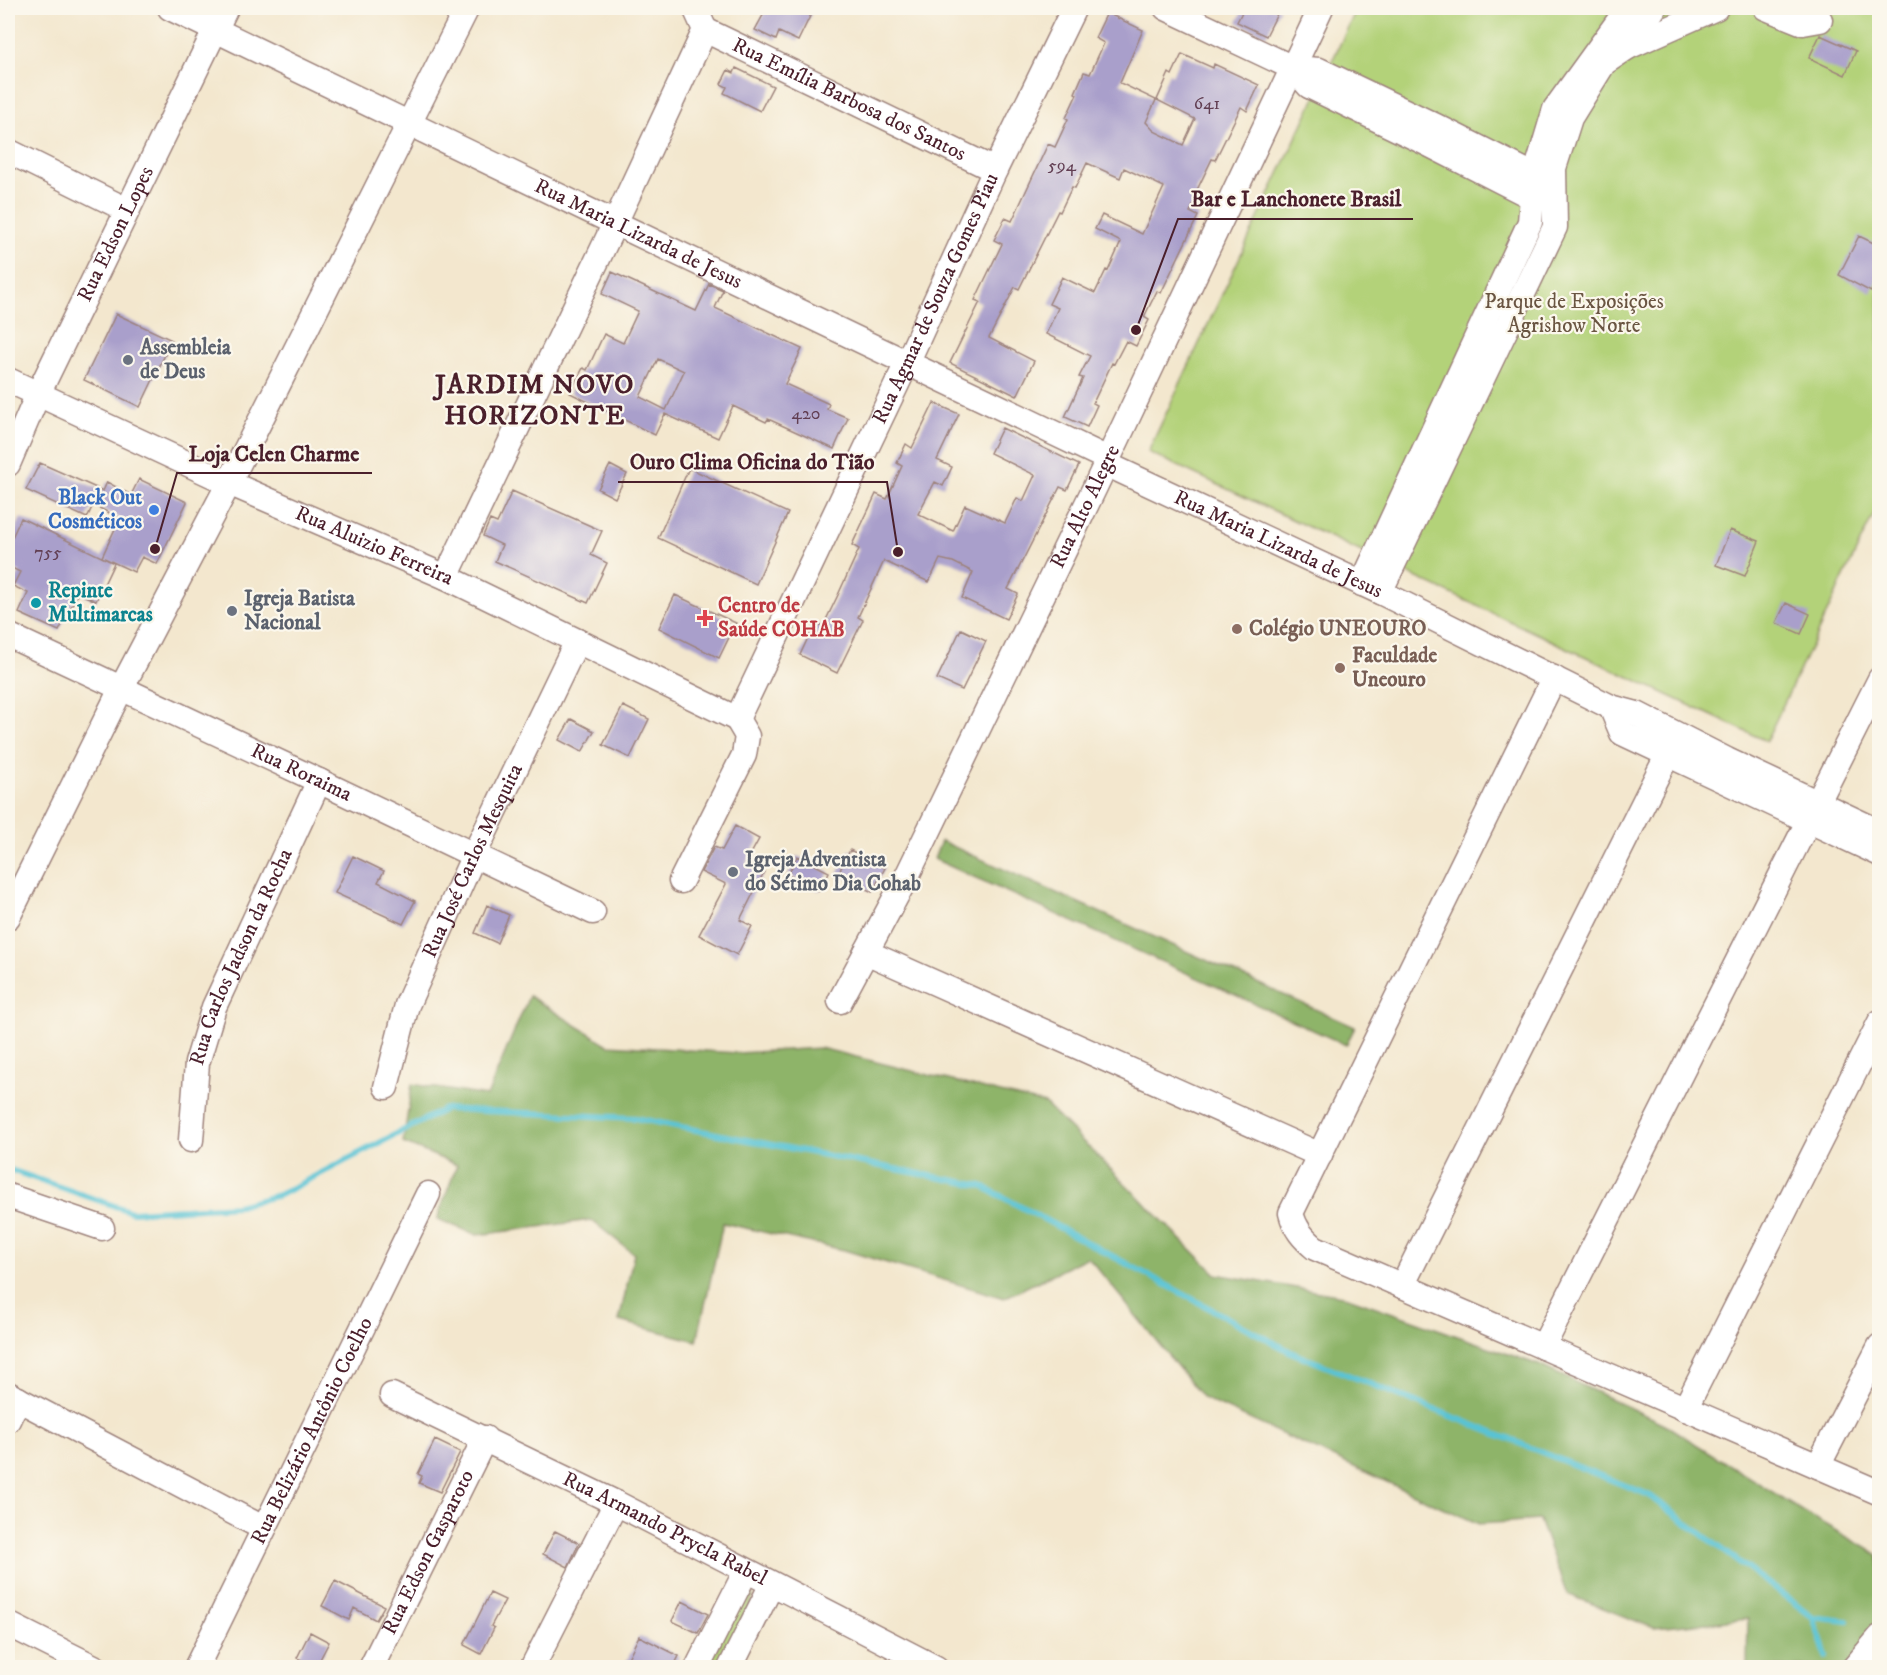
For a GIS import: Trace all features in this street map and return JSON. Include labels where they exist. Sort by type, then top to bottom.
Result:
[{"type":"street","name":"Rua Maria Lizarda de Jesus","points":[[170,8],[1371,588],[1611,707],[1637,714],[1727,760],[1813,812]]},
{"type":"street","name":"Rua Edson Lopes","points":[[8,464],[39,394],[226,8]]},
{"type":"street","points":[[8,917],[121,689],[229,483],[467,8]]},
{"type":"street","points":[[446,577],[705,30],[695,8]]},
{"type":"street","name":"Rua Agmar de Souza Gomes Piau","points":[[737,719],[907,363],[995,170],[1074,8]]},
{"type":"street","points":[[1166,8],[1293,68],[1319,70],[1432,135],[1543,187]]},
{"type":"street","name":"Rua Alto Alegre","points":[[840,1001],[907,876],[1107,461],[1321,8]]},
{"type":"street","points":[[1371,588],[1555,227],[1543,187],[1554,109],[1628,8]]},
{"type":"street","points":[[1628,47],[1654,8]]},
{"type":"street","points":[[1543,187],[1554,168],[1570,118],[1604,63],[1628,47],[1716,8]]},
{"type":"street","points":[[1766,8],[1803,23],[1820,20],[1811,8]]},
{"type":"street","name":"Rua Emília Barbosa dos Santos","points":[[705,30],[995,170]]},
{"type":"street","points":[[8,151],[127,210]]},
{"type":"street","name":"Rua Aluizio Ferreira","points":[[8,380],[229,483],[446,577],[737,719]]},
{"type":"street","name":"Rua Roraima","points":[[8,635],[593,912]]},
{"type":"street","name":"Rua José Carlos Mesquita","points":[[386,1087],[407,1005],[474,855],[577,641]]},
{"type":"street","points":[[1554,678],[1291,1214],[1294,1225],[1315,1248],[1880,1493]]},
{"type":"street","points":[[1543,1347],[1880,679]]},
{"type":"street","points":[[1611,707],[1622,733],[1668,754],[1813,812],[1880,832]]},
{"type":"street","points":[[681,881],[744,755],[747,736],[737,719]]},
{"type":"street","points":[[1402,1286],[1668,754]]},
{"type":"street","name":"Rua Carlos Jadson da Rocha","points":[[190,1140],[197,1064],[214,1007],[319,781]]},
{"type":"street","points":[[1813,812],[1880,854]]},
{"type":"street","points":[[866,952],[1320,1155]]},
{"type":"street","points":[[1685,1408],[1880,1022]]},
{"type":"street","name":"Rua Belizário Antônio Coelho","points":[[195,1668],[428,1194]]},
{"type":"street","points":[[8,1196],[102,1228]]},
{"type":"street","points":[[1818,1466],[1880,1346]]},
{"type":"street","name":"Rua Armando Prycla Rabel","points":[[392,1395],[616,1503],[936,1668]]},
{"type":"street","points":[[11,1404],[263,1528]]},
{"type":"street","name":"Rua Edson Gasparoto","points":[[371,1668],[485,1438]]},
{"type":"street","points":[[532,1668],[616,1503]]},
{"type":"street","points":[[698,1668],[746,1571]]},
{"type":"street","points":[[730,1668],[772,1584]]},
{"type":"street","points":[[8,1624],[96,1668]]},
{"type":"street","points":[[1854,1668],[1880,1637]]},
{"type":"green space","name":"Parque de Exposições Agrishow Norte","points":[[1357,8],[1879,8],[1879,503],[1766,741],[1148,452]]},
{"type":"green space","points":[[941,841],[1355,1027],[1346,1045],[934,859]]},
{"type":"green space","points":[[529,996],[608,1045],[738,1053],[820,1048],[1045,1104],[1216,1274],[1348,1297],[1539,1365],[1664,1424],[1817,1520],[1879,1555],[1879,1667],[1747,1667],[1748,1619],[1654,1628],[1567,1594],[1539,1520],[1479,1524],[1203,1398],[1088,1257],[1004,1298],[844,1250],[723,1223],[697,1341],[619,1321],[634,1254],[591,1220],[477,1235],[437,1219],[457,1165],[403,1143],[412,1084],[487,1096]]},
{"type":"green space","points":[[751,1592],[753,1598],[718,1667],[707,1668],[745,1593]]},
{"type":"building","points":[[767,8],[814,8],[798,41],[779,32],[776,40],[755,30]]},
{"type":"building","points":[[1244,8],[1280,8],[1266,36],[1237,22]]},
{"type":"building","points":[[1107,13],[1143,30],[1120,83],[1156,100],[1146,122],[1154,131],[1183,145],[1195,119],[1157,100],[1169,73],[1172,75],[1182,54],[1213,68],[1214,64],[1259,85],[1247,111],[1241,107],[1215,160],[1212,159],[1196,192],[1199,194],[1190,212],[1198,216],[1161,293],[1157,291],[1144,317],[1149,320],[1136,346],[1126,341],[1114,364],[1112,363],[1093,403],[1097,405],[1087,427],[1065,417],[1083,378],[1079,377],[1090,356],[1046,334],[1058,308],[1049,304],[1062,277],[1095,293],[1121,242],[1095,229],[1102,215],[1142,234],[1164,187],[1124,168],[1120,178],[1087,163],[1075,188],[1072,187],[1060,212],[1058,211],[1019,289],[1015,287],[989,338],[1034,361],[1017,396],[950,363],[980,302],[975,300],[1002,244],[994,240],[1005,218],[1012,221],[1048,144],[1055,147],[1068,119],[1066,118],[1084,72],[1090,74],[1104,43],[1095,38]]},
{"type":"building","points":[[1820,35],[1856,51],[1845,75],[1809,58]]},
{"type":"building","points":[[736,68],[773,86],[760,111],[724,93],[727,87],[721,84],[728,70],[734,73]]},
{"type":"building","points":[[1859,236],[1880,246],[1880,275],[1871,292],[1839,275]]},
{"type":"building","points":[[612,272],[696,311],[709,284],[723,290],[715,308],[802,349],[785,384],[829,404],[827,409],[848,418],[834,449],[733,406],[718,438],[665,414],[655,435],[570,393],[583,368],[587,370],[604,334],[623,343],[638,311],[602,294]],"holes":[[[658,359],[684,371],[666,410],[640,397]]]},
{"type":"building","name":"Assembleia de Deus","points":[[116,314],[172,340],[140,407],[84,380]]},
{"type":"building","points":[[934,403],[959,414],[937,460],[952,467],[943,486],[935,482],[918,514],[953,531],[965,505],[1005,523],[1017,498],[1023,501],[1035,475],[990,453],[1002,428],[1079,465],[1067,490],[1060,487],[1008,589],[1018,594],[1006,619],[962,598],[973,572],[953,562],[940,559],[929,582],[884,561],[858,617],[863,620],[837,673],[800,655],[815,623],[823,626],[838,595],[859,549],[852,545],[876,494],[887,499],[902,466],[897,463],[906,444],[912,448]]},
{"type":"building","points":[[40,463],[103,491],[107,482],[131,495],[139,479],[187,502],[157,564],[142,557],[134,572],[102,557],[120,518],[93,505],[87,518],[26,490]]},
{"type":"building","points":[[610,465],[627,474],[615,498],[598,489]]},
{"type":"building","points":[[689,468],[788,513],[756,584],[658,538]]},
{"type":"building","points":[[512,491],[602,531],[591,555],[607,563],[588,603],[495,561],[502,545],[483,536],[490,520],[497,523]]},
{"type":"building","points":[[21,518],[114,563],[96,601],[78,593],[59,631],[19,613],[28,593],[13,586],[20,572],[8,566],[8,546]]},
{"type":"building","points":[[1730,530],[1759,541],[1745,576],[1716,565]]},
{"type":"building","points":[[675,595],[736,623],[719,658],[659,628]]},
{"type":"building","points":[[1786,603],[1810,614],[1801,634],[1776,623]]},
{"type":"building","points":[[961,629],[986,641],[962,690],[937,679]]},
{"type":"building","points":[[623,706],[649,719],[630,758],[603,745]]},
{"type":"building","points":[[571,719],[594,731],[582,752],[559,740]]},
{"type":"building","points":[[735,826],[759,839],[746,863],[764,872],[740,920],[752,926],[737,955],[699,935],[726,884],[701,872],[714,847],[722,850]]},
{"type":"building","points":[[850,850],[885,868],[872,892],[838,874]]},
{"type":"building","points":[[353,856],[384,871],[378,882],[415,901],[403,924],[335,893]]},
{"type":"building","points":[[797,856],[829,872],[820,891],[788,875]]},
{"type":"building","points":[[487,905],[509,915],[497,943],[475,933]]},
{"type":"building","points":[[435,1440],[460,1452],[440,1492],[419,1483],[422,1476],[418,1474]]},
{"type":"building","points":[[555,1531],[579,1543],[568,1567],[543,1554]]},
{"type":"building","points":[[335,1581],[384,1606],[376,1620],[354,1608],[349,1620],[322,1606]]},
{"type":"building","points":[[490,1593],[505,1600],[491,1626],[494,1628],[481,1654],[464,1645]]},
{"type":"building","points":[[682,1601],[708,1614],[698,1633],[672,1621]]},
{"type":"building","points":[[310,1632],[329,1642],[316,1667],[297,1658]]},
{"type":"building","points":[[639,1636],[679,1656],[673,1668],[623,1668]]},
{"type":"waterway","points":[[8,1169],[132,1212],[237,1206],[279,1195],[445,1109],[635,1118],[982,1186],[1293,1353],[1649,1495],[1813,1617],[1826,1656]]},
{"type":"waterway","points":[[1813,1617],[1847,1621]]},
{"type":"place","name":"Bar e Lanchonete Brasil","points":[[1136,330]]},
{"type":"place","name":"Assembleia de Deus","points":[[128,360]]},
{"type":"place","name":"Black Out Cosméticos","points":[[154,510]]},
{"type":"place","name":"Loja Celen Charme","points":[[155,549]]},
{"type":"place","name":"Ouro Clima Oficina do Tião","points":[[898,552]]},
{"type":"place","name":"Repinte Multimarcas","points":[[36,603]]},
{"type":"place","name":"Igreja Batista Nacional","points":[[232,611]]},
{"type":"place","name":"Centro de Saúde COHAB","points":[[705,618]]},
{"type":"place","name":"Colégio UNEOURO","points":[[1237,629]]},
{"type":"place","name":"Faculdade Uneouro","points":[[1340,668]]},
{"type":"place","name":"Igreja Adventista do Sétimo Dia Cohab","points":[[733,872]]},
{"type":"district","name":"JARDIM NOVO HORIZONTE","points":[[535,400]]}]
